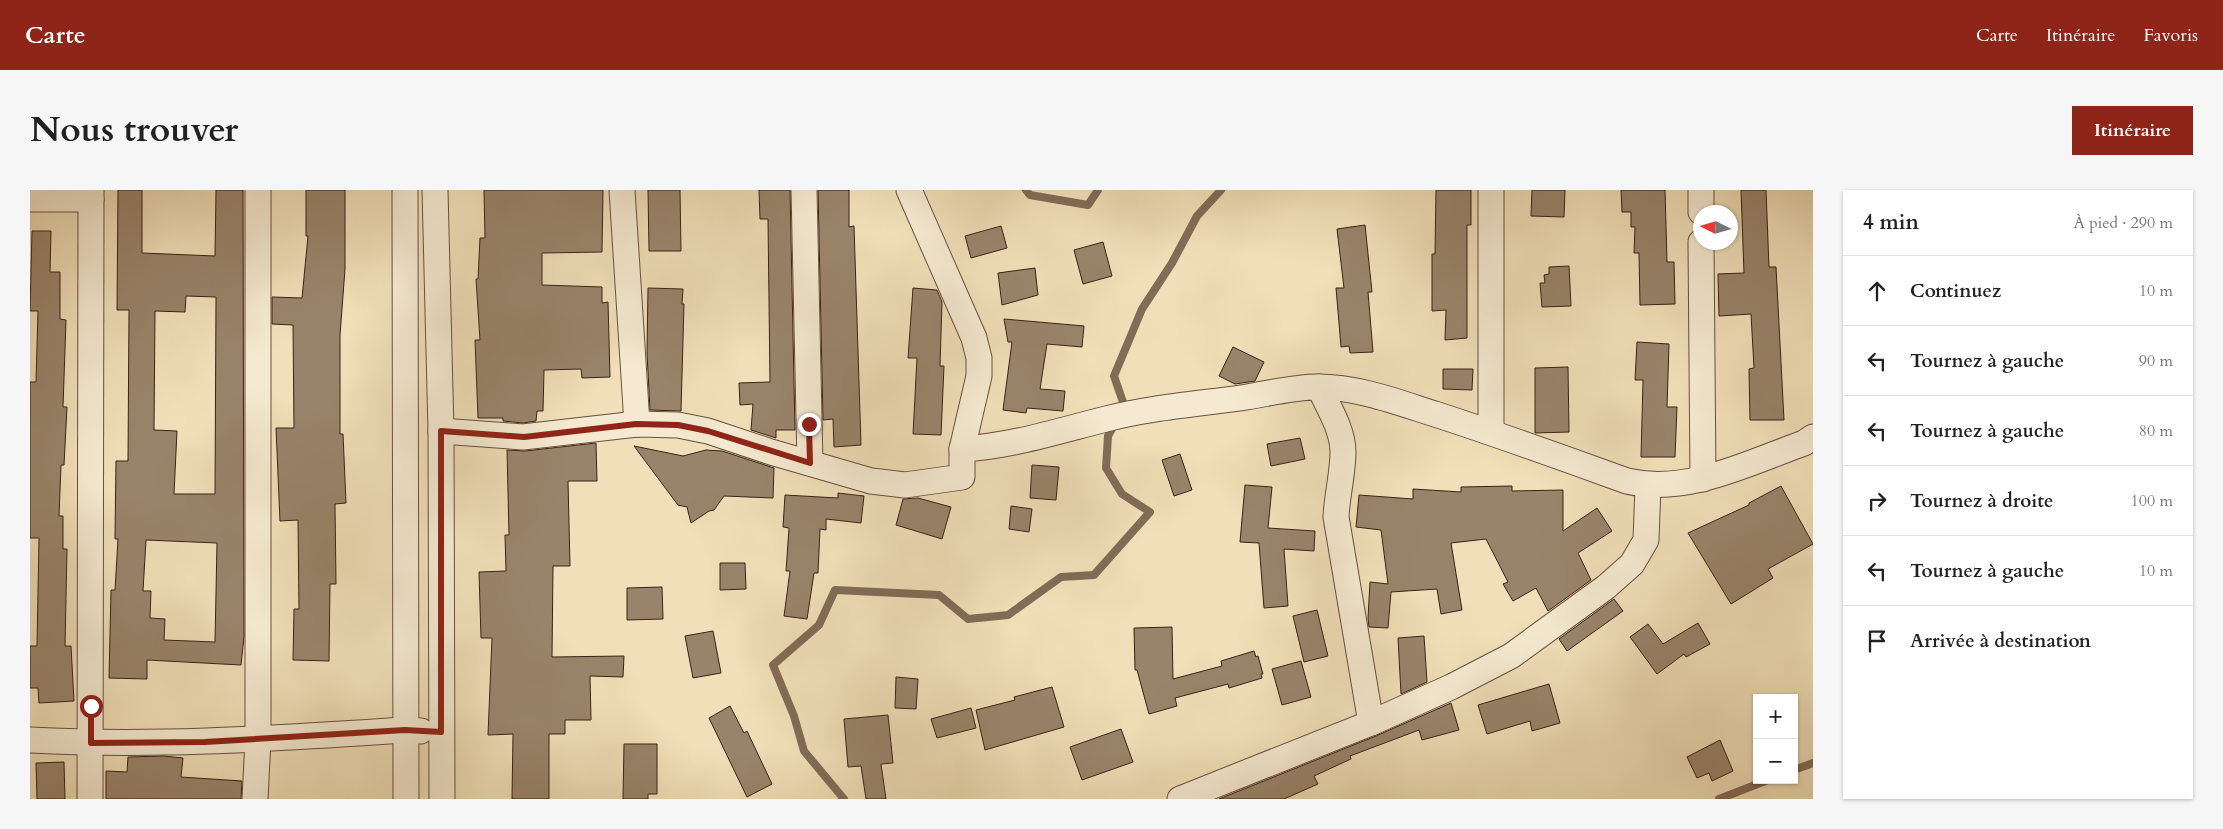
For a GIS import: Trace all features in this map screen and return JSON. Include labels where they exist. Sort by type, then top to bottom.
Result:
[{"type":"street","points":[[255,799],[258,740],[258,190]]},
{"type":"street","points":[[405,190],[406,799]]},
{"type":"street","points":[[435,190],[441,431],[442,799]]},
{"type":"street","points":[[622,190],[636,424]]},
{"type":"street","points":[[804,190],[810,463]]},
{"type":"street","points":[[441,431],[524,437],[636,424],[678,425],[708,431],[871,481],[904,485],[962,477],[962,449],[979,376],[979,358],[974,338],[909,190]]},
{"type":"street","points":[[1491,190],[1491,432]]},
{"type":"street","points":[[1701,190],[1701,205]]},
{"type":"street","points":[[30,199],[91,195],[90,799]]},
{"type":"street","points":[[1701,250],[1703,479]]},
{"type":"street","points":[[962,449],[994,447],[1019,442],[1156,408],[1248,396],[1292,388],[1319,387],[1350,390],[1381,397],[1491,432],[1627,481],[1648,486],[1672,485],[1703,479],[1804,444],[1813,437]]},
{"type":"street","points":[[1319,387],[1341,437],[1343,451],[1336,500],[1336,517],[1371,723]]},
{"type":"street","points":[[1180,799],[1371,723],[1451,687],[1511,656],[1606,588],[1632,564],[1646,540],[1648,486]]},
{"type":"street","points":[[30,740],[91,743],[188,743],[405,730],[441,732]]},
{"type":"building","points":[[118,190],[142,190],[142,253],[215,256],[216,190],[243,190],[244,637],[241,665],[147,660],[147,679],[109,678],[111,590],[115,590],[118,539],[115,539],[116,461],[128,461],[129,310],[117,310]],"holes":[[[186,296],[216,297],[215,494],[174,494],[177,431],[154,430],[155,311],[185,312]],[[146,540],[217,543],[215,642],[164,640],[165,619],[150,618],[151,591],[143,591]]]},
{"type":"building","points":[[306,190],[345,190],[345,269],[340,335],[340,434],[343,434],[346,503],[335,504],[336,584],[330,584],[329,661],[293,660],[294,609],[299,609],[298,520],[280,521],[276,428],[294,428],[293,325],[272,324],[272,297],[302,298],[308,236],[306,236]]},
{"type":"building","points":[[484,190],[603,190],[602,252],[542,253],[542,285],[602,287],[602,303],[608,302],[610,377],[582,378],[581,369],[544,370],[543,411],[537,411],[536,421],[523,423],[503,421],[503,418],[478,418],[475,340],[480,340],[476,279],[478,279],[480,238],[485,238]]},
{"type":"building","points":[[648,190],[680,190],[681,251],[649,251]]},
{"type":"building","points":[[759,190],[790,190],[795,430],[776,430],[776,438],[751,430],[753,404],[740,405],[739,383],[770,382],[768,219],[760,219]]},
{"type":"building","points":[[818,190],[849,190],[849,227],[854,226],[861,445],[834,447],[833,419],[823,420]]},
{"type":"building","points":[[1436,190],[1471,190],[1471,225],[1467,225],[1467,338],[1445,340],[1446,310],[1432,311],[1432,254],[1435,254]]},
{"type":"building","points":[[1532,190],[1565,190],[1564,217],[1531,216]]},
{"type":"building","points":[[1621,190],[1665,190],[1667,262],[1674,262],[1675,304],[1640,305],[1639,253],[1634,253],[1635,227],[1631,227],[1631,212],[1622,212]]},
{"type":"building","points":[[1741,190],[1766,190],[1769,267],[1776,267],[1784,420],[1750,420],[1749,369],[1754,368],[1751,314],[1719,316],[1718,274],[1744,273]]},
{"type":"building","points":[[1365,225],[1372,292],[1368,292],[1373,352],[1350,353],[1349,346],[1341,347],[1336,288],[1344,288],[1337,229]]},
{"type":"building","points":[[1001,226],[1007,248],[971,258],[965,236]]},
{"type":"building","points":[[32,231],[51,231],[50,272],[60,272],[60,319],[66,320],[63,407],[67,407],[64,465],[61,465],[59,516],[63,516],[63,549],[67,549],[65,646],[71,646],[74,701],[39,703],[38,688],[30,688],[30,646],[37,646],[39,538],[30,538],[30,382],[36,382],[38,311],[30,311]]},
{"type":"building","points":[[1103,242],[1112,276],[1083,284],[1074,250]]},
{"type":"building","points":[[1569,266],[1571,306],[1542,307],[1540,283],[1545,283],[1544,275],[1549,274],[1549,267]]},
{"type":"building","points":[[1035,268],[1038,295],[1002,305],[998,273]]},
{"type":"building","points":[[648,288],[683,289],[681,411],[650,410],[647,353]]},
{"type":"building","points":[[913,288],[937,290],[942,302],[940,366],[944,366],[941,435],[913,434],[917,358],[908,358]]},
{"type":"building","points":[[1004,319],[1084,326],[1082,347],[1047,344],[1040,389],[1065,391],[1063,411],[1027,408],[1026,413],[1003,410],[1012,342],[1008,342]]},
{"type":"building","points":[[1637,342],[1669,344],[1667,407],[1677,407],[1675,457],[1641,457],[1643,380],[1635,380]]},
{"type":"building","points":[[1233,347],[1264,362],[1255,381],[1235,384],[1219,376]]},
{"type":"building","points":[[1568,367],[1569,432],[1535,433],[1535,368]]},
{"type":"building","points":[[1443,369],[1473,369],[1472,390],[1443,389]]},
{"type":"building","points":[[1300,438],[1305,459],[1271,466],[1267,444]]},
{"type":"building","points":[[596,443],[597,481],[568,481],[570,566],[553,566],[552,657],[624,656],[623,677],[590,676],[591,720],[565,720],[565,734],[549,734],[549,799],[512,799],[513,734],[488,735],[492,638],[481,638],[479,572],[506,571],[505,535],[509,535],[507,450],[525,451]]},
{"type":"building","points":[[634,446],[683,456],[706,450],[722,451],[774,468],[773,498],[724,496],[714,510],[709,511],[691,523],[687,507],[678,505]]},
{"type":"building","points":[[1180,454],[1192,490],[1174,496],[1162,460]]},
{"type":"building","points":[[1032,465],[1059,467],[1056,500],[1030,498]]},
{"type":"building","points":[[1245,485],[1272,487],[1268,528],[1315,531],[1314,551],[1284,549],[1288,606],[1264,608],[1259,543],[1240,542]]},
{"type":"building","points":[[1512,486],[1512,491],[1563,490],[1563,531],[1597,508],[1612,531],[1578,553],[1591,580],[1548,611],[1536,588],[1513,601],[1503,584],[1508,582],[1486,539],[1451,543],[1462,610],[1441,614],[1437,589],[1391,592],[1388,628],[1369,627],[1370,582],[1388,584],[1381,530],[1356,527],[1359,495],[1413,499],[1413,489],[1461,492],[1461,487]]},
{"type":"building","points":[[1781,486],[1813,544],[1768,569],[1773,578],[1731,604],[1688,533],[1749,505],[1749,503]]},
{"type":"building","points":[[838,493],[864,496],[861,523],[826,519],[826,530],[820,529],[818,573],[814,573],[807,619],[784,616],[790,571],[786,571],[789,528],[783,527],[785,495],[838,498]]},
{"type":"building","points":[[918,498],[951,507],[942,539],[896,525],[903,499]]},
{"type":"building","points":[[1011,506],[1032,509],[1029,532],[1009,529]]},
{"type":"building","points":[[720,563],[745,563],[746,589],[720,590]]},
{"type":"building","points":[[662,587],[663,619],[627,620],[627,588]]},
{"type":"building","points":[[1614,599],[1623,611],[1567,651],[1559,639]]},
{"type":"building","points":[[1317,610],[1328,656],[1304,662],[1293,616]]},
{"type":"building","points":[[1698,623],[1710,644],[1686,657],[1684,654],[1657,674],[1630,637],[1648,624],[1663,644]]},
{"type":"building","points":[[1172,627],[1173,679],[1222,666],[1221,661],[1254,651],[1256,657],[1258,656],[1263,674],[1261,674],[1262,678],[1229,688],[1228,684],[1175,698],[1177,706],[1149,714],[1137,670],[1135,670],[1134,628]]},
{"type":"building","points":[[713,631],[721,673],[693,678],[685,636]]},
{"type":"building","points":[[1424,636],[1427,682],[1401,694],[1398,638]]},
{"type":"building","points":[[1301,661],[1311,697],[1282,705],[1272,669]]},
{"type":"building","points":[[896,677],[918,679],[916,709],[895,708]]},
{"type":"building","points":[[1549,684],[1560,723],[1532,731],[1530,721],[1487,734],[1478,705]]},
{"type":"building","points":[[1052,687],[1064,727],[985,750],[976,710],[1015,700],[1014,697]]},
{"type":"building","points":[[1451,703],[1459,730],[1422,740],[1419,730],[1350,756],[1351,759],[1314,776],[1318,784],[1284,799],[1219,799],[1376,736]]},
{"type":"building","points":[[730,706],[744,733],[747,731],[772,784],[747,797],[709,718]]},
{"type":"building","points":[[971,708],[976,728],[937,738],[931,719]]},
{"type":"building","points":[[888,715],[893,763],[881,764],[886,799],[866,799],[861,766],[848,767],[844,719]]},
{"type":"building","points":[[1121,729],[1133,762],[1082,780],[1070,747]]},
{"type":"building","points":[[1720,740],[1733,771],[1712,781],[1709,773],[1697,778],[1687,757]]},
{"type":"building","points":[[624,744],[657,744],[657,794],[648,794],[648,799],[623,799]]},
{"type":"building","points":[[164,756],[183,758],[181,777],[242,781],[241,799],[106,799],[106,771],[127,772],[128,757]]},
{"type":"building","points":[[64,762],[65,799],[37,799],[36,763]]},
{"type":"waterway","points":[[1026,190],[1030,195],[1088,205],[1098,190]]},
{"type":"waterway","points":[[1122,410],[1124,405],[1114,376],[1142,309],[1172,263],[1197,216],[1221,190]]},
{"type":"waterway","points":[[844,799],[804,751],[794,716],[773,665],[819,625],[835,590],[939,595],[968,619],[1008,615],[1061,577],[1094,575],[1150,512],[1122,494],[1106,468],[1108,436],[1115,423]]},
{"type":"waterway","points":[[1798,769],[1813,763]]},
{"type":"waterway","points":[[1719,799],[1758,784]]},
{"type":"route","points":[[91,706],[91,743],[188,743],[405,730],[441,732],[441,431],[524,437],[636,424],[678,425],[708,431],[810,463],[809,424]]}]
